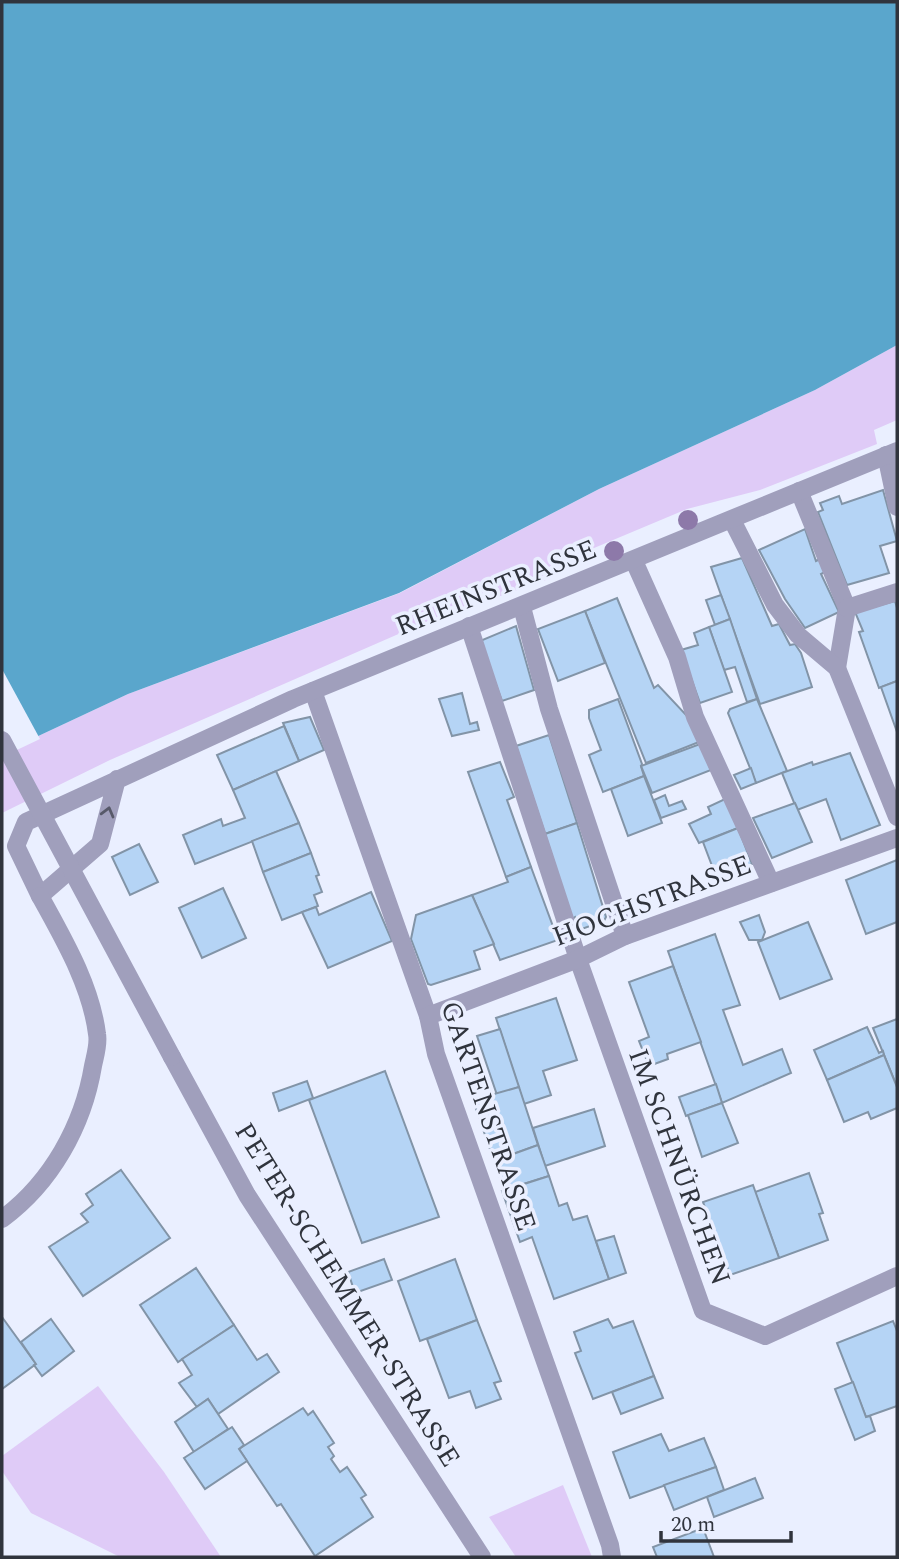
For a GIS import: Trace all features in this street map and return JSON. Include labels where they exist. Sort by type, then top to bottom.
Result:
[{"type":"street","name":"RHEINSTRASSE","points":[[2,1219],[23,1204],[57,1160],[77,1124],[91,1080],[98,1038],[92,1005],[63,939],[16,846],[26,822],[313,691],[892,453]]},
{"type":"street","points":[[892,453],[897,507]]},
{"type":"street","points":[[799,491],[847,608],[836,668]]},
{"type":"street","points":[[732,520],[775,605],[798,635],[836,668],[897,817]]},
{"type":"street","points":[[634,561],[677,657],[695,718],[771,883]]},
{"type":"street","points":[[847,608],[897,592]]},
{"type":"street","points":[[522,607],[549,709],[625,936]]},
{"type":"street","name":"IM SCHNÜRCHEN","points":[[469,626],[578,959],[703,1311],[765,1336],[897,1276]]},
{"type":"street","name":"GARTENSTRASSE","points":[[313,691],[428,1016],[436,1054],[612,1557]]},
{"type":"street","name":"PETER-SCHEMMER-STRASSE","points":[[2,740],[247,1195],[482,1557]]},
{"type":"street","points":[[40,896],[100,844],[117,779]]},
{"type":"street","name":"HOCHSTRASSE","points":[[428,1016],[578,959],[625,936],[897,838]]},
{"type":"shaded area","points":[[897,345],[897,420],[874,430],[877,444],[760,490],[687,509],[544,569],[546,580],[426,622],[110,760],[2,813],[2,753],[128,694],[400,593],[599,489],[815,390]]},
{"type":"shaded area","points":[[98,1386],[164,1472],[221,1557],[120,1557],[31,1513],[2,1471],[2,1456]]},
{"type":"shaded area","points":[[563,1485],[592,1557],[516,1557],[489,1517]]},
{"type":"water","points":[[2,2],[897,2],[897,345],[815,390],[599,489],[399,593],[128,694],[2,753]]},
{"type":"pier","points":[[2,669],[40,739],[2,757]]},
{"type":"building","points":[[883,490],[897,541],[880,546],[889,573],[847,585],[818,512],[823,510],[820,503],[839,496],[842,504]]},
{"type":"building","points":[[805,529],[816,561],[820,559],[825,572],[821,574],[839,612],[805,628],[785,599],[759,550]]},
{"type":"building","points":[[742,558],[772,626],[779,624],[790,645],[795,644],[801,653],[812,687],[760,704],[711,567]]},
{"type":"building","points":[[721,595],[730,619],[715,625],[706,600]]},
{"type":"building","points":[[617,598],[654,688],[658,685],[688,717],[699,742],[646,763],[585,611]]},
{"type":"building","points":[[895,601],[897,681],[879,688],[859,632],[863,631],[855,612]]},
{"type":"building","points":[[585,611],[605,663],[558,681],[538,629]]},
{"type":"building","points":[[730,619],[757,699],[747,702],[735,667],[724,670],[709,627]]},
{"type":"building","points":[[516,626],[534,690],[502,701],[480,641]]},
{"type":"building","points":[[709,627],[732,692],[700,703],[681,650],[698,645],[694,633]]},
{"type":"building","points":[[897,681],[897,732],[881,687]]},
{"type":"building","points":[[462,693],[470,724],[477,722],[479,730],[452,736],[439,699]]},
{"type":"building","points":[[618,699],[644,776],[603,792],[589,755],[601,750],[589,718],[589,710]]},
{"type":"building","points":[[757,699],[787,771],[756,783],[728,713],[730,709]]},
{"type":"building","points":[[310,717],[324,750],[299,761],[283,723]]},
{"type":"building","points":[[284,726],[299,761],[233,790],[217,755]]},
{"type":"building","points":[[549,735],[577,823],[545,834],[516,746]]},
{"type":"building","points":[[700,744],[711,770],[652,793],[641,766]]},
{"type":"building","points":[[850,753],[880,825],[841,840],[826,799],[797,810],[782,773]]},
{"type":"building","points":[[500,762],[514,797],[507,800],[531,867],[506,877],[468,772]]},
{"type":"building","points":[[751,768],[756,783],[741,789],[734,775]]},
{"type":"building","points":[[276,771],[299,823],[195,864],[183,835],[221,819],[223,826],[245,818],[233,790]]},
{"type":"building","points":[[644,776],[662,823],[628,836],[611,789]]},
{"type":"building","points":[[665,795],[669,806],[682,801],[686,809],[661,818],[654,800]]},
{"type":"building","points":[[725,799],[738,828],[699,843],[689,824],[711,814],[708,807]]},
{"type":"building","points":[[795,803],[812,842],[772,858],[753,818]]},
{"type":"building","points":[[299,823],[311,853],[263,872],[252,841]]},
{"type":"building","points":[[577,823],[606,917],[604,921],[579,930],[575,917],[572,919],[545,834]]},
{"type":"building","points":[[738,828],[752,864],[717,879],[703,842]]},
{"type":"building","points":[[139,844],[158,882],[130,895],[112,857]]},
{"type":"building","points":[[311,853],[322,892],[314,895],[318,906],[282,920],[263,872]]},
{"type":"building","points":[[897,860],[897,922],[866,934],[846,880]]},
{"type":"building","points":[[531,867],[558,940],[500,960],[472,895],[508,882],[506,877]]},
{"type":"building","points":[[223,888],[246,938],[202,958],[179,908]]},
{"type":"building","points":[[371,892],[392,941],[328,968],[302,912],[316,907],[319,915]]},
{"type":"building","points":[[472,895],[494,944],[474,951],[480,969],[428,984],[411,939],[416,915]]},
{"type":"building","points":[[759,915],[765,932],[762,940],[749,940],[740,922]]},
{"type":"building","points":[[808,922],[832,979],[780,999],[758,942]]},
{"type":"building","points":[[715,934],[740,1005],[723,1010],[743,1065],[782,1049],[791,1073],[722,1103],[668,951]]},
{"type":"building","points":[[673,966],[701,1042],[667,1054],[668,1059],[649,1066],[639,1041],[649,1037],[629,982]]},
{"type":"building","points":[[556,998],[577,1060],[543,1071],[551,1095],[524,1104],[496,1018]]},
{"type":"building","points":[[897,1019],[897,1087],[873,1028]]},
{"type":"building","points":[[867,1027],[879,1053],[883,1051],[884,1055],[827,1080],[814,1050]]},
{"type":"building","points":[[500,1029],[519,1087],[497,1095],[477,1036]]},
{"type":"building","points":[[884,1055],[897,1087],[897,1108],[871,1119],[868,1112],[844,1122],[827,1080]]},
{"type":"building","points":[[385,1071],[439,1217],[362,1243],[309,1100]]},
{"type":"building","points":[[307,1081],[313,1098],[279,1111],[273,1093]]},
{"type":"building","points":[[716,1084],[722,1103],[686,1116],[679,1097]]},
{"type":"building","points":[[519,1087],[538,1145],[494,1161],[473,1100]]},
{"type":"building","points":[[722,1103],[738,1143],[702,1157],[688,1115]]},
{"type":"building","points":[[594,1109],[605,1146],[545,1166],[533,1128]]},
{"type":"building","points":[[538,1145],[549,1176],[504,1190],[494,1161]]},
{"type":"building","points":[[121,1170],[170,1238],[83,1296],[49,1247],[88,1222],[81,1214],[93,1205],[86,1194]]},
{"type":"building","points":[[809,1173],[823,1213],[819,1214],[828,1240],[779,1258],[755,1192]]},
{"type":"building","points":[[549,1176],[559,1206],[567,1203],[573,1220],[587,1216],[609,1279],[554,1299],[532,1237],[520,1242],[502,1191]]},
{"type":"building","points":[[753,1185],[779,1258],[730,1275],[703,1202]]},
{"type":"building","points":[[614,1236],[626,1273],[609,1279],[596,1241]]},
{"type":"building","points":[[384,1259],[392,1280],[355,1293],[348,1272]]},
{"type":"building","points":[[455,1259],[477,1320],[420,1341],[398,1281]]},
{"type":"building","points":[[196,1268],[234,1325],[178,1362],[140,1305]]},
{"type":"building","points":[[2,1317],[36,1364],[2,1389]]},
{"type":"building","points":[[51,1319],[74,1351],[42,1376],[21,1342]]},
{"type":"building","points":[[608,1319],[613,1328],[633,1321],[654,1376],[593,1399],[575,1353],[581,1351],[574,1332]]},
{"type":"building","points":[[477,1320],[501,1381],[494,1383],[501,1399],[476,1408],[470,1391],[449,1398],[427,1339]]},
{"type":"building","points":[[893,1321],[897,1331],[897,1406],[866,1417],[837,1343]]},
{"type":"building","points":[[234,1325],[257,1360],[267,1354],[279,1372],[218,1414],[208,1399],[197,1407],[179,1383],[192,1375],[182,1359]]},
{"type":"building","points":[[654,1376],[663,1398],[621,1414],[612,1392]]},
{"type":"building","points":[[853,1382],[866,1417],[870,1416],[875,1431],[855,1440],[835,1389]]},
{"type":"building","points":[[208,1399],[228,1429],[194,1452],[175,1422]]},
{"type":"building","points":[[303,1408],[308,1415],[313,1411],[334,1443],[328,1447],[334,1456],[331,1459],[340,1472],[347,1467],[366,1495],[361,1498],[373,1517],[315,1556],[281,1504],[277,1506],[239,1449]]},
{"type":"building","points":[[232,1427],[244,1445],[239,1449],[247,1461],[205,1489],[184,1458]]},
{"type":"building","points":[[661,1434],[669,1451],[704,1438],[716,1467],[630,1498],[613,1452]]},
{"type":"building","points":[[716,1467],[724,1490],[674,1510],[664,1485]]},
{"type":"building","points":[[755,1478],[763,1498],[714,1517],[707,1497]]},
{"type":"building","points":[[703,1528],[714,1557],[657,1557],[653,1547]]}]
